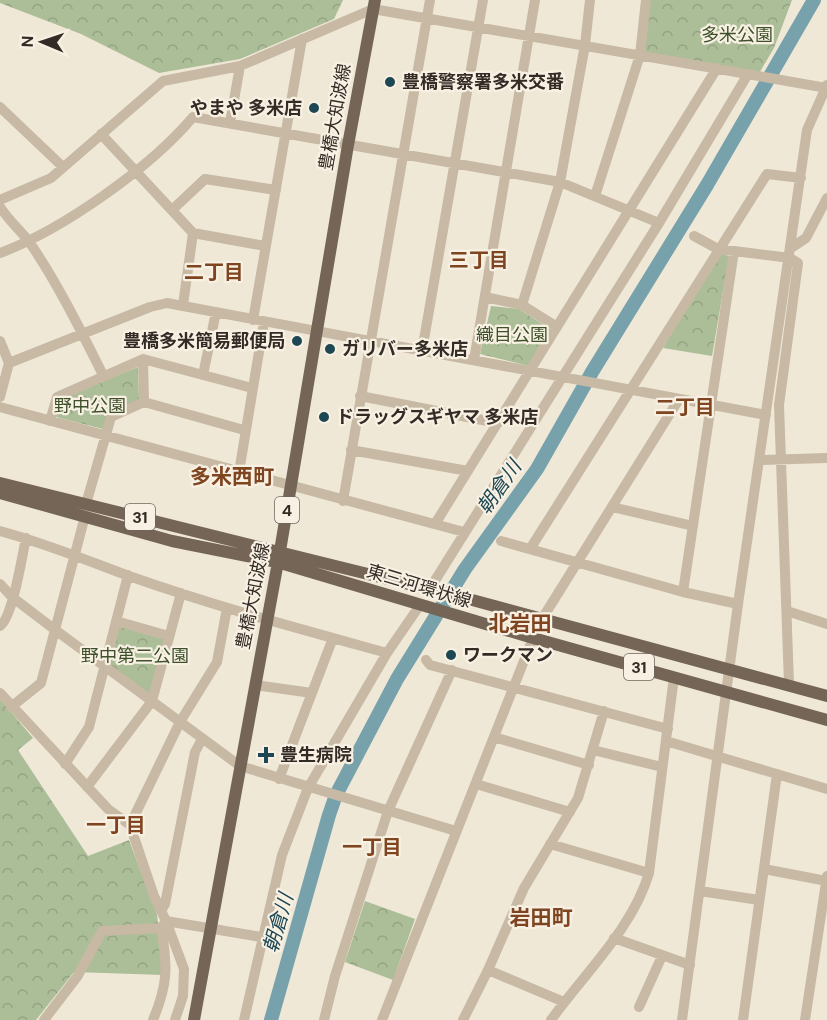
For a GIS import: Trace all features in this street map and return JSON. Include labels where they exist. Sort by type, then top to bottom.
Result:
[{"type":"main road","name":"豊橋大知波線","points":[[194,1020],[279,557],[348,145],[374,5]]},
{"type":"main road","name":"東三河環状線","points":[[0,483],[86,510],[172,541],[279,557],[430,590],[827,696]]},
{"type":"main road","name":"東三河環状線","points":[[0,493],[86,510]]},
{"type":"main road","name":"東三河環状線","points":[[279,557],[422,606],[827,720]]},
{"type":"street","points":[[343,501],[430,0]]},
{"type":"street","points":[[422,351],[483,0]]},
{"type":"street","points":[[474,360],[531,36],[535,0]]},
{"type":"street","points":[[522,305],[560,182],[585,45],[590,0]]},
{"type":"street","points":[[595,196],[639,55],[646,0]]},
{"type":"street","points":[[0,200],[51,178],[163,81],[240,66],[374,5],[428,19],[826,87],[807,130],[738,604],[682,1020]]},
{"type":"street","points":[[239,472],[252,388],[265,246],[302,39]]},
{"type":"street","points":[[230,123],[240,66]]},
{"type":"street","points":[[435,524],[717,68]]},
{"type":"street","points":[[430,590],[464,532],[659,223],[748,74]]},
{"type":"street","points":[[0,106],[63,167]]},
{"type":"street","points":[[0,253],[29,242],[135,173],[194,117],[560,182],[659,223]]},
{"type":"street","points":[[101,134],[193,233],[265,246]]},
{"type":"street","points":[[530,549],[767,174],[801,178]]},
{"type":"street","points":[[171,210],[205,179],[276,190]]},
{"type":"street","points":[[694,236],[718,249],[790,253],[806,238],[827,198]]},
{"type":"street","points":[[0,207],[13,227],[29,242],[82,333],[103,375]]},
{"type":"street","points":[[183,305],[193,233]]},
{"type":"street","points":[[683,592],[734,251]]},
{"type":"street","points":[[789,684],[779,405],[798,263],[790,253]]},
{"type":"street","points":[[485,297],[522,305],[557,327]]},
{"type":"street","points":[[9,363],[150,307],[167,303],[316,333],[766,415]]},
{"type":"street","points":[[203,375],[216,312]]},
{"type":"street","points":[[0,341],[9,363],[0,397]]},
{"type":"street","points":[[50,421],[57,397],[143,359],[252,388]]},
{"type":"street","points":[[143,359],[144,402]]},
{"type":"street","points":[[360,396],[498,423]]},
{"type":"street","points":[[542,619],[679,399]]},
{"type":"street","points":[[11,707],[41,683],[111,417],[144,402],[244,430]]},
{"type":"street","points":[[0,407],[464,532]]},
{"type":"street","points":[[351,450],[468,471]]},
{"type":"street","points":[[760,460],[827,458]]},
{"type":"street","points":[[612,507],[693,526]]},
{"type":"street","points":[[0,531],[75,553],[128,575],[227,608],[387,653]]},
{"type":"street","points":[[0,626],[4,623],[12,597],[27,538]]},
{"type":"street","points":[[501,541],[683,592],[738,604]]},
{"type":"street","points":[[65,764],[89,727],[128,575]]},
{"type":"street","points":[[0,584],[12,597],[54,629],[240,766],[456,831]]},
{"type":"street","points":[[87,787],[152,701],[181,593]]},
{"type":"street","points":[[244,1020],[261,937],[282,855],[311,788],[387,653],[422,606]]},
{"type":"street","points":[[130,825],[180,722],[217,662],[227,608]]},
{"type":"street","points":[[787,612],[827,624]]},
{"type":"street","points":[[116,621],[169,636]]},
{"type":"street","points":[[279,779],[333,638]]},
{"type":"street","points":[[382,1020],[533,638]]},
{"type":"street","points":[[426,660],[430,665],[668,729]]},
{"type":"street","points":[[324,1020],[335,976],[387,811],[452,670]]},
{"type":"street","points":[[550,1020],[614,938],[643,892],[649,873],[674,677]]},
{"type":"street","points":[[255,685],[312,693]]},
{"type":"street","points":[[0,693],[108,809],[130,825],[164,925],[166,981],[153,1020]]},
{"type":"street","points":[[463,1020],[524,888],[578,798],[604,711]]},
{"type":"street","points":[[494,737],[588,765]]},
{"type":"street","points":[[161,911],[195,752],[202,739]]},
{"type":"street","points":[[666,741],[827,789]]},
{"type":"street","points":[[593,750],[662,767]]},
{"type":"street","points":[[743,1020],[777,774]]},
{"type":"street","points":[[476,784],[570,812]]},
{"type":"street","points":[[550,844],[649,873]]},
{"type":"street","points":[[764,869],[827,879],[805,1020]]},
{"type":"street","points":[[700,891],[759,900]]},
{"type":"street","points":[[44,1020],[77,978],[102,931],[164,925],[211,928],[261,937]]},
{"type":"street","points":[[164,925],[181,959],[185,984],[175,1020]]},
{"type":"street","points":[[614,938],[690,965]]},
{"type":"street","points":[[639,1007],[662,956]]},
{"type":"street","points":[[488,970],[564,1002]]},
{"type":"green space","points":[[0,0],[343,0],[334,19],[240,59],[159,73],[81,34],[0,3]]},
{"type":"green space","name":"多米公園","points":[[646,0],[792,0],[774,48],[758,75],[640,55]]},
{"type":"green space","points":[[719,253],[729,256],[712,356],[663,348]]},
{"type":"green space","name":"織目公園","points":[[491,306],[519,309],[550,329],[529,366],[480,354]]},
{"type":"green space","name":"野中公園","points":[[138,367],[139,399],[103,429],[56,417],[60,398]]},
{"type":"green space","name":"野中第二公園","points":[[116,621],[169,636],[152,701],[103,666]]},
{"type":"green space","points":[[0,699],[33,738],[18,750],[88,856],[129,840],[157,914],[163,975],[74,972],[36,1020],[0,1020]]},
{"type":"green space","points":[[365,901],[415,919],[393,980],[345,962]]},
{"type":"waterway","name":"朝倉川","points":[[271,1020],[336,795],[397,679],[465,569],[537,469],[592,372],[707,185],[814,0]]},
{"type":"place","name":"豊橋警察署多米交番","points":[[390,82]]},
{"type":"place","name":"やまや 多米店","points":[[314,108]]},
{"type":"place","name":"豊橋多米簡易郵便局","points":[[297,341]]},
{"type":"place","name":"ガリバー多米店","points":[[330,349]]},
{"type":"place","name":"ドラッグスギヤマ 多米店","points":[[324,417]]},
{"type":"place","name":"ワークマン","points":[[451,655]]},
{"type":"place","name":"豊生病院","points":[[266,755]]},
{"type":"district","name":"三丁目","points":[[479,260]]},
{"type":"district","name":"二丁目","points":[[214,272]]},
{"type":"district","name":"二丁目","points":[[685,407]]},
{"type":"district","name":"多米西町","points":[[232,477]]},
{"type":"district","name":"北岩田","points":[[520,624]]},
{"type":"district","name":"一丁目","points":[[116,825]]},
{"type":"district","name":"一丁目","points":[[372,847]]},
{"type":"district","name":"岩田町","points":[[541,918]]}]
